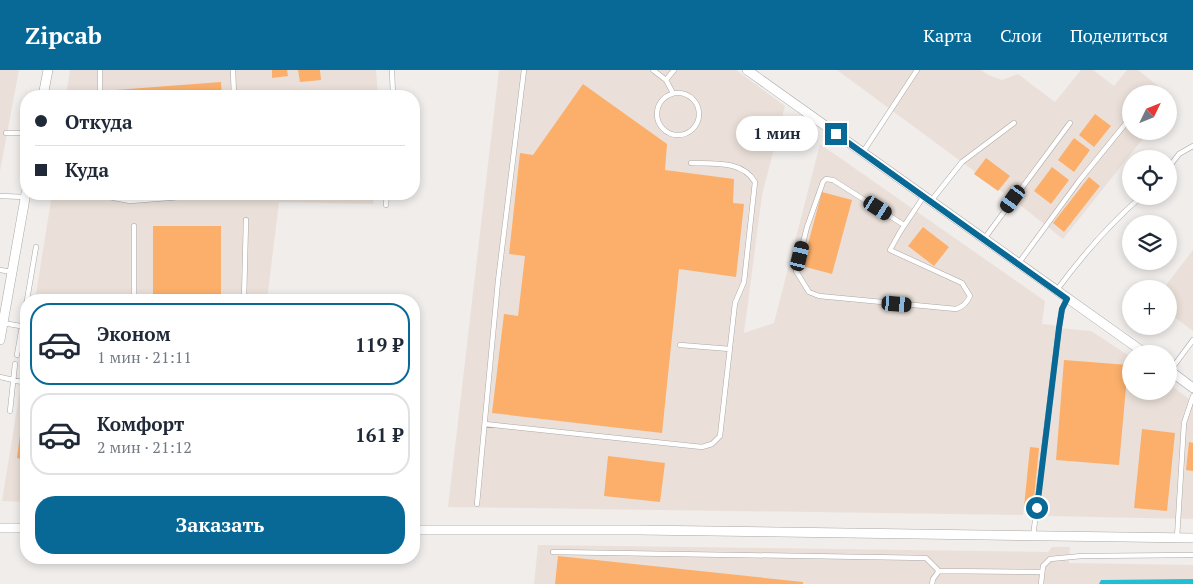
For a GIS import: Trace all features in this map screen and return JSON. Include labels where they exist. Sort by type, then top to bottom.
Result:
[{"type":"street","points":[[44,90],[48,70]]},
{"type":"street","points":[[747,70],[1133,345]]},
{"type":"street","points":[[0,340],[25,200]]},
{"type":"street","points":[[1177,375],[1193,388]]},
{"type":"street","points":[[0,528],[20,528]]},
{"type":"street","points":[[420,530],[639,530],[1193,538]]},
{"type":"lane","points":[[100,70],[100,90]]},
{"type":"lane","points":[[233,70],[234,90]]},
{"type":"lane","points":[[392,70],[393,90]]},
{"type":"lane","points":[[478,504],[498,281],[524,70]]},
{"type":"lane","points":[[653,70],[666,80],[673,93]]},
{"type":"lane","points":[[666,80],[674,70]]},
{"type":"lane","points":[[863,152],[917,70]]},
{"type":"lane","points":[[673,93],[687,95],[697,104],[699,118],[692,130],[686,134],[679,135],[666,131],[658,120],[657,113],[662,100],[673,93]]},
{"type":"lane","points":[[904,225],[833,180],[826,179],[823,182],[807,227],[796,271],[803,285],[809,292],[819,296],[961,308],[967,303],[970,296],[962,283],[890,250],[904,225],[962,162],[1014,123]]},
{"type":"lane","points":[[984,239],[1070,123]]},
{"type":"lane","points":[[1018,264],[1079,181],[1122,128]]},
{"type":"lane","points":[[6,133],[20,133]]},
{"type":"lane","points":[[1177,156],[1193,146]]},
{"type":"lane","points":[[485,424],[702,448],[712,444],[720,436],[735,303],[744,282],[755,182],[750,173],[738,166],[691,163]]},
{"type":"lane","points":[[0,196],[20,195]]},
{"type":"lane","points":[[126,200],[143,200]]},
{"type":"lane","points":[[386,200],[386,205]]},
{"type":"lane","points":[[1056,291],[1081,258],[1118,217],[1132,205]]},
{"type":"lane","points":[[244,294],[246,220]]},
{"type":"lane","points":[[134,226],[134,294]]},
{"type":"lane","points":[[27,294],[36,247]]},
{"type":"lane","points":[[0,270],[12,272]]},
{"type":"lane","points":[[1033,536],[1059,328],[1062,309],[1067,299]]},
{"type":"lane","points":[[3,323],[20,325]]},
{"type":"lane","points":[[1177,361],[1193,340]]},
{"type":"lane","points":[[17,356],[20,343]]},
{"type":"lane","points":[[680,345],[730,349]]},
{"type":"lane","points":[[10,411],[15,364]]},
{"type":"lane","points":[[0,377],[20,381]]},
{"type":"lane","points":[[1177,538],[1184,423],[1193,396]]},
{"type":"lane","points":[[553,552],[926,558],[939,571],[1042,572]]},
{"type":"lane","points":[[1042,584],[1043,566],[1050,559],[1082,556],[1193,555]]},
{"type":"lane","points":[[932,584],[932,579],[939,571]]},
{"type":"shaded area","points":[[0,70],[19,70],[0,171]]},
{"type":"shaded area","points":[[70,70],[376,70],[378,90],[67,90]]},
{"type":"shaded area","points":[[499,70],[736,70],[785,106],[762,195],[744,333],[774,323],[820,144],[1045,301],[1042,324],[1053,325],[1059,328],[1091,331],[1122,351],[1122,400],[1177,400],[1177,390],[1193,402],[1193,519],[1047,516],[1047,508],[1024,507],[1023,515],[448,507]]},
{"type":"shaded area","points":[[837,70],[981,70],[988,75],[1002,80],[1018,74],[1055,102],[1081,70],[1093,70],[1114,86],[1127,70],[1138,70],[1157,85],[1122,85],[1122,140],[1142,140],[1134,150],[1122,150],[1122,165],[1063,239]]},
{"type":"shaded area","points":[[51,200],[373,200],[373,204],[279,202],[268,294],[36,294]]},
{"type":"shaded area","points":[[1193,250],[1193,331],[1177,319],[1177,280],[1170,280]]},
{"type":"shaded area","points":[[20,390],[20,502],[2,501]]},
{"type":"shaded area","points":[[538,545],[1048,552],[1052,547],[1070,547],[1069,563],[1193,565],[1193,584],[534,584]]},
{"type":"water","points":[[1193,579],[1193,584],[1099,584],[1101,580]]},
{"type":"building","points":[[272,70],[287,70],[288,76],[272,78]]},
{"type":"building","points":[[298,70],[320,70],[321,80],[300,82]]},
{"type":"building","points":[[221,82],[222,90],[115,90]]},
{"type":"building","points":[[583,84],[667,144],[665,170],[734,179],[733,203],[744,204],[736,277],[679,269],[662,433],[492,413],[504,314],[518,316],[525,256],[509,254],[520,153],[533,155]]},
{"type":"building","points":[[1095,114],[1111,126],[1094,147],[1079,135]]},
{"type":"building","points":[[1074,138],[1090,150],[1074,172],[1058,160]]},
{"type":"building","points":[[986,158],[1010,176],[998,191],[974,174]]},
{"type":"building","points":[[1052,167],[1069,180],[1051,204],[1034,191]]},
{"type":"building","points":[[1089,177],[1100,186],[1064,232],[1053,223]]},
{"type":"building","points":[[822,192],[852,200],[832,274],[802,266]]},
{"type":"building","points":[[153,226],[221,226],[221,294],[153,294]]},
{"type":"building","points":[[923,227],[949,247],[934,266],[908,246]]},
{"type":"building","points":[[1064,360],[1122,365],[1122,400],[1125,400],[1119,465],[1056,460]]},
{"type":"building","points":[[1142,429],[1175,433],[1167,511],[1134,508]]},
{"type":"building","points":[[20,435],[20,459],[17,458]]},
{"type":"building","points":[[1189,442],[1193,443],[1193,471],[1186,470]]},
{"type":"building","points":[[1030,447],[1039,448],[1033,508],[1024,507]]},
{"type":"building","points":[[608,456],[665,463],[660,502],[604,496]]},
{"type":"building","points":[[558,556],[803,582],[803,584],[555,584]]},
{"type":"route","points":[[836,134],[1067,299],[1062,309],[1059,328],[1037,508]]}]
